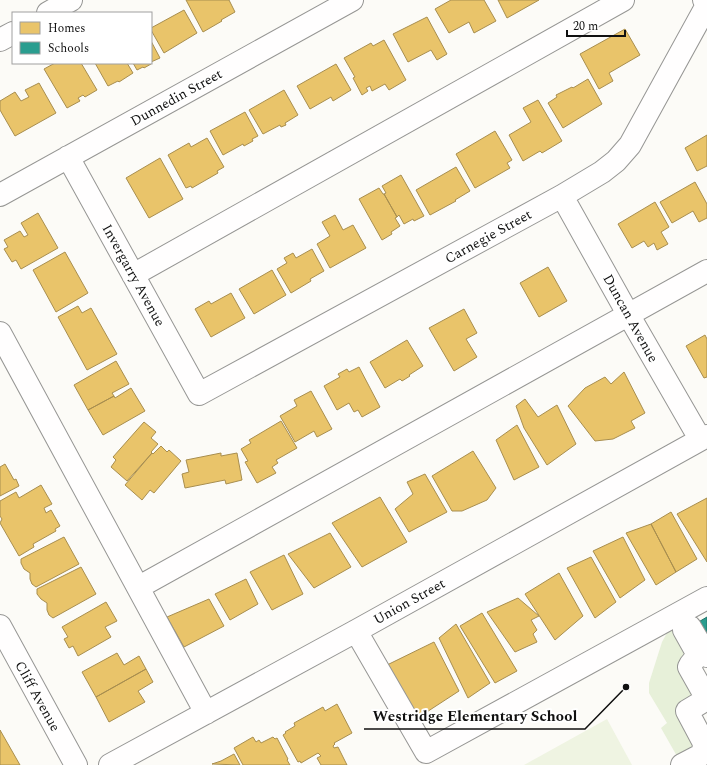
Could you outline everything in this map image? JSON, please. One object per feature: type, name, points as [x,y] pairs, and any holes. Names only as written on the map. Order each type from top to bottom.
[{"type":"street","points":[[50,12],[71,0]]},
{"type":"street","name":"Dunnedin Street","points":[[0,195],[352,0]]},
{"type":"street","points":[[133,275],[623,0]]},
{"type":"street","points":[[704,0],[707,5]]},
{"type":"street","name":"Carnegie Street","points":[[199,394],[562,196],[602,172],[616,161],[630,145],[707,5]]},
{"type":"street","points":[[0,40],[12,34]]},
{"type":"street","name":"Invergarry Avenue","points":[[68,157],[199,394]]},
{"type":"street","name":"Duncan Avenue","points":[[562,196],[628,314],[704,438]]},
{"type":"street","points":[[139,587],[707,271]]},
{"type":"street","points":[[0,333],[206,713]]},
{"type":"street","name":"Union Street","points":[[110,765],[356,631],[704,438]]},
{"type":"street","points":[[356,631],[426,752],[707,598]]},
{"type":"street","name":"Cliff Avenue","points":[[0,626],[76,765]]},
{"type":"street","points":[[682,765],[703,754],[704,743],[687,711],[707,699],[688,667],[698,655],[684,630],[690,627],[707,656]]},
{"type":"green space","points":[[679,622],[707,699],[687,711],[704,743],[682,765],[661,728],[667,723],[649,693],[649,683],[662,642],[668,631]]},
{"type":"green space","points":[[607,719],[632,765],[524,765]]},
{"type":"building: Homes","points":[[186,0],[229,0],[235,12],[203,32]]},
{"type":"building: Homes","points":[[451,0],[484,0],[496,21],[474,33],[469,22],[449,33],[435,9]]},
{"type":"building: Homes","points":[[498,0],[539,0],[507,18]]},
{"type":"building: Homes","points":[[184,10],[197,33],[164,53],[152,32],[152,27]]},
{"type":"building: Homes","points":[[427,17],[447,54],[437,60],[431,50],[408,62],[393,34]]},
{"type":"building: Homes","points":[[625,29],[640,55],[609,73],[613,81],[599,89],[580,54]]},
{"type":"building: Homes","points":[[384,40],[406,80],[389,90],[385,84],[372,91],[370,86],[366,88],[368,91],[362,95],[353,78],[355,77],[344,58],[371,43],[373,46]]},
{"type":"building: Homes","points":[[152,43],[160,58],[152,62]]},
{"type":"building: Homes","points":[[53,64],[82,64],[97,90],[85,97],[83,95],[78,98],[80,101],[67,108],[44,69]]},
{"type":"building: Homes","points":[[96,64],[128,64],[133,73],[119,82],[118,81],[108,86]]},
{"type":"building: Homes","points":[[134,64],[151,64],[144,68],[143,67],[137,70]]},
{"type":"building: Homes","points":[[336,64],[351,90],[333,101],[331,97],[310,109],[297,86]]},
{"type":"building: Homes","points":[[588,79],[602,104],[563,128],[548,103],[557,97],[556,95],[572,87],[573,88]]},
{"type":"building: Homes","points":[[39,83],[56,113],[15,136],[0,110],[0,101],[15,92],[21,101],[29,97],[25,90]]},
{"type":"building: Homes","points":[[284,90],[298,115],[285,123],[286,125],[281,127],[280,125],[263,134],[249,110]]},
{"type":"building: Homes","points":[[538,100],[562,141],[542,153],[540,151],[523,161],[509,135],[531,122],[523,108]]},
{"type":"building: Homes","points":[[245,112],[258,136],[244,146],[243,144],[223,155],[210,131]]},
{"type":"building: Homes","points":[[495,131],[512,160],[507,163],[510,168],[475,188],[456,154]]},
{"type":"building: Homes","points":[[707,135],[707,166],[697,171],[685,148]]},
{"type":"building: Homes","points":[[207,138],[224,167],[217,171],[218,173],[192,188],[191,186],[186,188],[168,155],[189,143],[191,147]]},
{"type":"building: Homes","points":[[160,158],[183,199],[149,218],[126,178]]},
{"type":"building: Homes","points":[[456,167],[470,191],[455,200],[456,201],[430,215],[416,190]]},
{"type":"building: Homes","points":[[401,175],[424,216],[414,221],[413,219],[404,224],[399,215],[397,217],[384,194],[386,193],[382,186]]},
{"type":"building: Homes","points":[[695,182],[707,204],[707,218],[699,222],[693,211],[672,223],[660,202]]},
{"type":"building: Homes","points":[[379,188],[397,217],[395,218],[400,226],[391,232],[392,234],[382,240],[359,199]]},
{"type":"building: Homes","points":[[655,202],[669,227],[661,232],[668,244],[657,250],[654,243],[648,247],[644,241],[632,248],[618,224]]},
{"type":"building: Homes","points":[[38,213],[58,248],[21,269],[16,260],[12,262],[4,249],[8,247],[4,240],[20,231],[24,237],[28,235],[21,223]]},
{"type":"building: Homes","points":[[335,215],[343,230],[353,225],[366,248],[330,268],[317,244],[330,236],[322,222]]},
{"type":"building: Homes","points":[[312,249],[324,271],[291,293],[277,269],[287,263],[284,258],[293,253],[296,258]]},
{"type":"building: Homes","points":[[65,252],[88,293],[56,312],[33,270]]},
{"type":"building: Homes","points":[[548,267],[567,301],[539,317],[520,283]]},
{"type":"building: Homes","points":[[272,270],[286,295],[254,314],[239,289]]},
{"type":"building: Homes","points":[[231,293],[245,318],[211,337],[195,309],[209,301],[211,304]]},
{"type":"building: Homes","points":[[78,306],[82,313],[91,308],[117,354],[87,370],[58,317]]},
{"type":"building: Homes","points":[[464,309],[477,333],[466,339],[477,357],[454,371],[429,328]]},
{"type":"building: Homes","points":[[705,335],[707,339],[707,377],[704,378],[686,346]]},
{"type":"building: Homes","points":[[407,340],[423,366],[402,381],[400,379],[385,388],[370,362]]},
{"type":"building: Homes","points":[[116,361],[129,384],[112,393],[114,396],[88,410],[74,385]]},
{"type":"building: Homes","points":[[359,367],[380,407],[362,417],[358,410],[354,412],[349,403],[337,410],[324,386],[340,377],[338,374],[347,369],[349,372]]},
{"type":"building: Homes","points":[[624,372],[645,413],[631,421],[635,428],[613,439],[595,441],[568,406],[585,388],[605,377],[611,384]]},
{"type":"building: Homes","points":[[131,388],[145,411],[103,435],[88,410],[114,396],[115,398]]},
{"type":"building: Homes","points":[[311,391],[332,429],[317,437],[314,431],[295,442],[280,416],[297,406],[294,400]]},
{"type":"building: Homes","points":[[525,399],[538,417],[557,405],[576,444],[547,465],[524,428],[516,406]]},
{"type":"building: Homes","points":[[281,421],[297,448],[276,460],[278,463],[272,467],[276,473],[257,483],[245,462],[248,461],[241,449],[251,443],[249,440]]},
{"type":"building: Homes","points":[[144,422],[156,432],[151,438],[158,444],[127,481],[111,467],[116,460],[113,457]]},
{"type":"building: Homes","points":[[517,425],[539,467],[514,480],[496,440]]},
{"type":"building: Homes","points":[[161,446],[167,452],[169,450],[181,461],[154,493],[150,490],[142,500],[125,485],[152,453],[153,454]]},
{"type":"building: Homes","points":[[473,451],[496,488],[487,500],[462,511],[452,511],[432,476]]},
{"type":"building: Homes","points":[[221,453],[221,456],[237,453],[242,480],[226,484],[225,480],[185,488],[182,474],[189,472],[186,460]]},
{"type":"building: Homes","points":[[5,464],[14,480],[16,479],[19,486],[0,496],[0,467]]},
{"type":"building: Homes","points":[[425,474],[447,512],[409,532],[395,509],[413,494],[407,482]]},
{"type":"building: Homes","points":[[41,485],[52,504],[44,508],[46,513],[51,510],[60,526],[55,529],[56,531],[33,544],[34,547],[19,556],[0,523],[2,519],[0,516],[0,501],[16,492],[19,498]]},
{"type":"building: Homes","points":[[380,497],[407,542],[362,567],[332,523]]},
{"type":"building: Homes","points":[[707,498],[707,562],[677,514]]},
{"type":"building: Homes","points":[[671,512],[697,559],[676,572],[651,524]]},
{"type":"building: Homes","points":[[651,524],[676,572],[656,585],[626,533]]},
{"type":"building: Homes","points":[[330,533],[351,567],[314,588],[288,554]]},
{"type":"building: Homes","points":[[64,537],[79,564],[36,587],[32,584],[30,573],[24,569],[21,559]]},
{"type":"building: Homes","points":[[623,537],[645,580],[620,598],[593,551]]},
{"type":"building: Homes","points":[[284,555],[303,594],[272,610],[250,572]]},
{"type":"building: Homes","points":[[591,557],[616,602],[595,618],[567,568]]},
{"type":"building: Homes","points":[[81,567],[96,594],[53,618],[49,615],[47,610],[47,603],[37,594],[37,589]]},
{"type":"building: Homes","points":[[559,573],[583,616],[555,640],[525,594]]},
{"type":"building: Homes","points":[[246,579],[258,604],[230,620],[215,594]]},
{"type":"building: Homes","points":[[518,598],[539,616],[531,620],[537,630],[533,634],[537,642],[515,652],[487,612]]},
{"type":"building: Homes","points":[[209,599],[224,626],[184,647],[167,617]]},
{"type":"building: Homes","points":[[106,602],[117,621],[105,627],[111,637],[78,656],[73,646],[69,648],[64,639],[68,637],[62,627]]},
{"type":"building: Homes","points":[[482,613],[517,671],[495,683],[460,626]]},
{"type":"building: Homes","points":[[456,624],[490,683],[468,698],[439,638]]},
{"type":"building: Homes","points":[[434,642],[459,691],[416,719],[385,666]]},
{"type":"building: Homes","points":[[117,653],[124,665],[139,656],[146,669],[96,697],[82,672]]},
{"type":"building: Homes","points":[[146,669],[153,682],[138,691],[145,702],[109,722],[96,697]]},
{"type":"building: Homes","points":[[337,704],[352,733],[334,743],[335,744],[333,746],[334,748],[338,747],[347,765],[321,765],[317,758],[321,756],[318,753],[301,763],[300,761],[298,762],[283,735],[286,733],[285,732],[295,726],[294,723],[323,707],[325,711]]},
{"type":"building: Homes","points":[[0,730],[20,765],[0,765]]},
{"type":"building: Homes","points":[[253,737],[256,742],[259,740],[261,743],[273,737],[275,739],[277,738],[290,765],[243,765],[234,748]]},
{"type":"building: Homes","points":[[234,754],[240,765],[212,764],[221,761]]},
{"type":"building: Schools","points":[[707,617],[707,656],[690,627]]},
{"type":"place","name":"Westridge Elementary School","points":[[626,687]]}]
